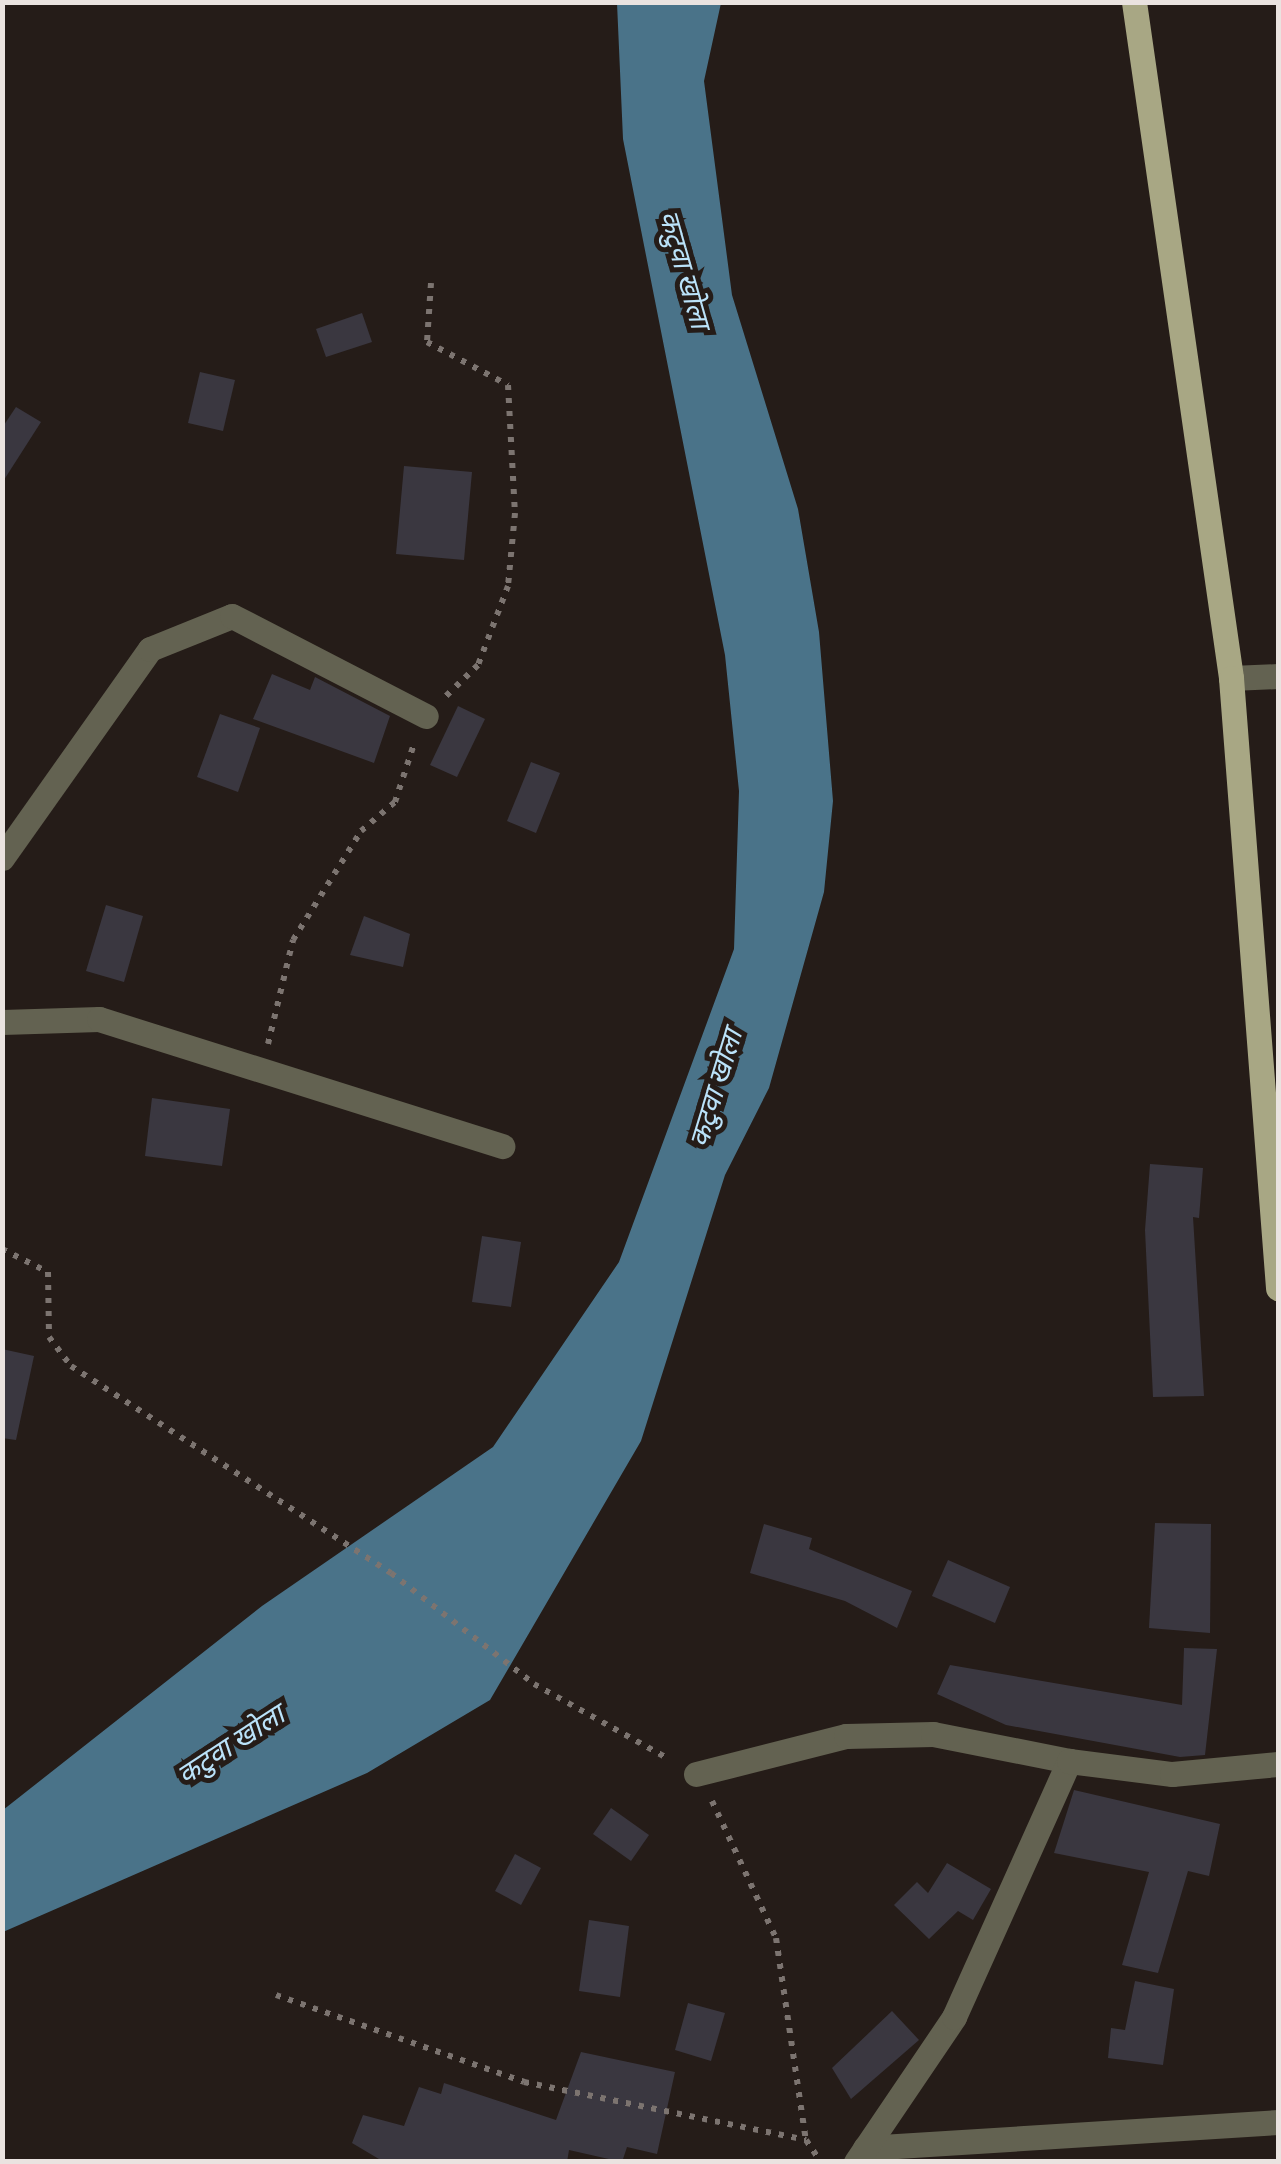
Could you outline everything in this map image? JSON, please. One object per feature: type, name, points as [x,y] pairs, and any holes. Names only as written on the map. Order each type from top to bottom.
[{"type":"main road","points":[[1134,2],[1231,678],[1278,1288]]},
{"type":"street","points":[[2,858],[150,649],[232,616],[426,716]]},
{"type":"street","points":[[1231,678],[1278,676]]},
{"type":"street","points":[[2,1022],[99,1019],[502,1146]]},
{"type":"street","points":[[696,1774],[846,1736],[933,1734],[1068,1762],[1172,1774],[1278,1764]]},
{"type":"street","points":[[860,2155],[954,2017],[1068,1762]]},
{"type":"street","points":[[860,2155],[1278,2122]]},
{"type":"path","points":[[263,1072],[293,940],[361,831],[395,802],[426,716],[478,665],[508,586],[515,513],[508,384],[427,342],[431,282]]},
{"type":"path","points":[[2,1249],[48,1272],[49,1336],[71,1366],[391,1573],[534,1684],[696,1774],[740,1849],[776,1938],[806,2140],[821,2162]]},
{"type":"path","points":[[276,1995],[524,2082],[806,2140]]},
{"type":"water","name":"कटुवा खोला","points":[[617,3],[721,3],[704,81],[732,295],[798,509],[819,632],[833,801],[824,892],[769,1088],[725,1175],[641,1441],[490,1700],[367,1773],[3,1932],[3,1810],[262,1606],[493,1447],[619,1262],[734,949],[739,791],[725,655],[623,139]]},
{"type":"building","points":[[362,313],[372,342],[326,357],[316,329]]},
{"type":"building","points":[[200,372],[235,380],[223,431],[188,423]]},
{"type":"building","points":[[16,407],[41,422],[2,483],[2,428]]},
{"type":"building","points":[[404,466],[472,472],[464,560],[396,554]]},
{"type":"building","points":[[272,674],[310,690],[315,677],[390,716],[374,763],[253,719]]},
{"type":"building","points":[[458,706],[485,719],[457,777],[430,765]]},
{"type":"building","points":[[220,714],[260,728],[238,792],[197,777]]},
{"type":"building","points":[[531,762],[560,773],[536,833],[507,821]]},
{"type":"building","points":[[106,905],[143,916],[124,982],[86,971]]},
{"type":"building","points":[[364,916],[410,934],[403,967],[350,955]]},
{"type":"building","points":[[152,1098],[230,1109],[222,1166],[145,1156]]},
{"type":"building","points":[[1150,1164],[1203,1168],[1199,1218],[1193,1217],[1204,1396],[1153,1397],[1145,1230]]},
{"type":"building","points":[[482,1236],[521,1242],[511,1307],[472,1302]]},
{"type":"building","points":[[2,1349],[34,1356],[16,1440],[2,1438]]},
{"type":"building","points":[[1155,1523],[1211,1524],[1210,1633],[1149,1628]]},
{"type":"building","points":[[764,1524],[812,1538],[809,1549],[912,1591],[897,1628],[845,1601],[750,1573]]},
{"type":"building","points":[[948,1560],[1010,1587],[995,1623],[932,1596]]},
{"type":"building","points":[[1184,1648],[1217,1649],[1205,1755],[1180,1757],[1006,1725],[937,1694],[950,1665],[1182,1705]]},
{"type":"building","points":[[1074,1790],[1220,1824],[1209,1876],[1188,1871],[1158,1973],[1122,1965],[1149,1872],[1054,1853]]},
{"type":"building","points":[[611,1808],[649,1835],[631,1861],[593,1834]]},
{"type":"building","points":[[515,1854],[541,1868],[521,1905],[495,1891]]},
{"type":"building","points":[[947,1863],[991,1889],[973,1920],[958,1911],[929,1939],[894,1905],[917,1882],[928,1893]]},
{"type":"building","points":[[589,1920],[629,1926],[620,1997],[579,1991]]},
{"type":"building","points":[[1135,1981],[1174,1989],[1163,2065],[1108,2058],[1111,2028],[1125,2030]]},
{"type":"building","points":[[688,2003],[725,2013],[711,2061],[675,2050]]},
{"type":"building","points":[[892,2011],[919,2040],[851,2099],[832,2068]]},
{"type":"building","points":[[581,2052],[675,2072],[657,2154],[627,2147],[622,2162],[569,2150],[567,2162],[384,2162],[352,2143],[363,2115],[404,2126],[419,2087],[441,2094],[444,2083],[556,2120]]}]
